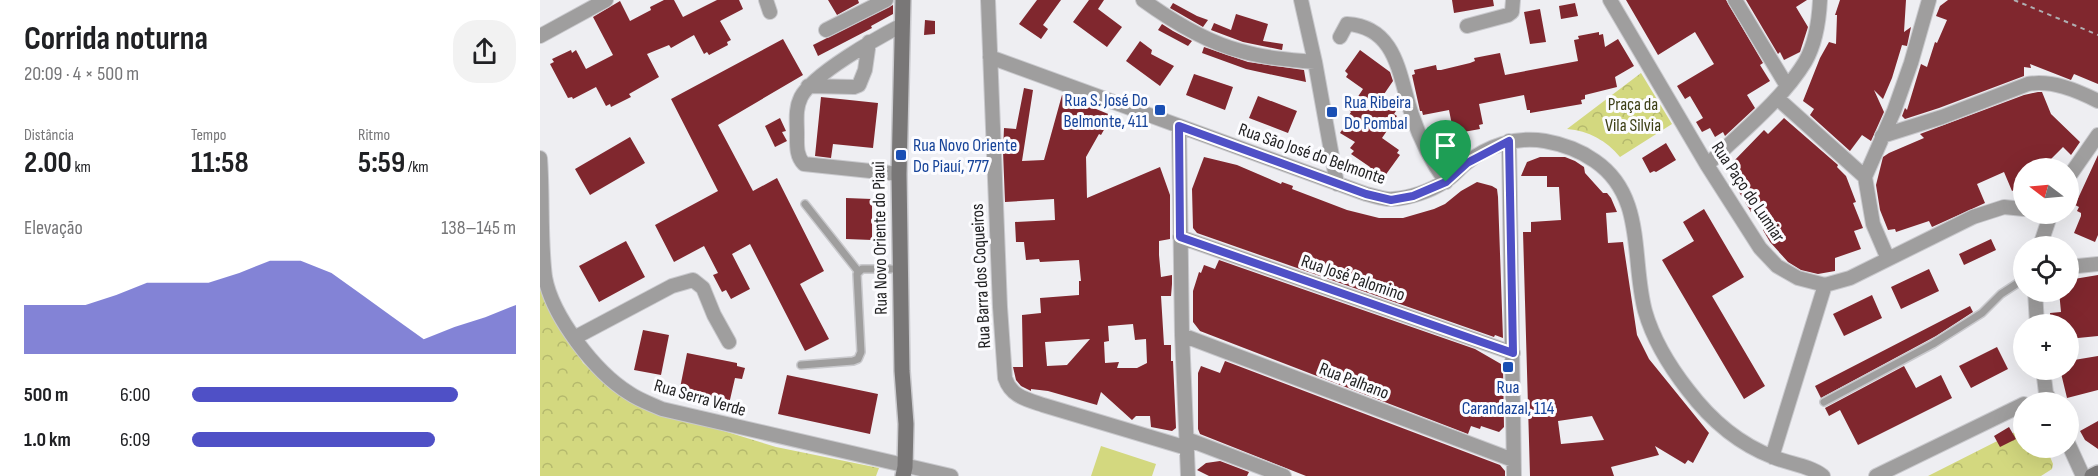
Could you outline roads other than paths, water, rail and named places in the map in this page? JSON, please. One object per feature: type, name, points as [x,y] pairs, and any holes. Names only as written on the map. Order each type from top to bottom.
[{"type":"street","points":[[540,36],[606,0]]},
{"type":"street","points":[[825,30],[886,0]]},
{"type":"street","name":"Rua Novo Oriente do Piaui","points":[[903,0],[899,269],[906,424],[904,471]]},
{"type":"street","name":"Rua Barra dos Coqueiros","points":[[988,0],[1000,307],[1005,378],[1008,388],[1022,398],[1187,443]]},
{"type":"street","points":[[1143,0],[1203,37],[1240,51],[1277,59],[1315,62]]},
{"type":"street","points":[[1301,0],[1315,62],[1337,184]]},
{"type":"street","points":[[1467,26],[1508,15],[1512,12],[1513,0]]},
{"type":"street","name":"Rua Paço do Lumiar","points":[[1610,0],[1707,165],[1760,248],[1777,266],[1798,278],[1825,285]]},
{"type":"street","points":[[1735,0],[1787,86]]},
{"type":"street","points":[[1707,165],[1777,98],[1805,62],[1815,38],[1820,0]]},
{"type":"street","points":[[1888,259],[1874,224],[1865,177],[1894,111],[1929,0]]},
{"type":"street","points":[[1340,37],[1347,24],[1357,25],[1371,31],[1390,48],[1400,68],[1410,112],[1420,137],[1434,166],[1446,182]]},
{"type":"street","points":[[899,174],[812,167],[804,164],[799,160],[797,148],[797,110],[800,99],[808,86],[869,42],[902,25]]},
{"type":"street","points":[[808,86],[854,87],[859,85],[865,70],[869,42]]},
{"type":"street","name":"Rua São José do Belmonte","points":[[990,57],[1337,184],[1391,200],[1413,196],[1446,182],[1467,163],[1509,141],[1544,140],[1587,156],[1605,168],[1620,186],[1629,206],[1635,232],[1645,311],[1670,365],[1689,392],[1727,431],[1772,457],[1823,476]]},
{"type":"street","points":[[1882,136],[2040,82],[2057,85],[2098,100]]},
{"type":"street","points":[[1777,98],[1865,177]]},
{"type":"street","points":[[1179,126],[1182,335],[1188,476]]},
{"type":"street","points":[[2079,162],[2098,135]]},
{"type":"street","points":[[1509,141],[1514,476]]},
{"type":"street","name":"Rua Serra Verde","points":[[540,158],[542,279],[556,309],[574,338],[600,369],[628,393],[662,409],[904,471],[951,476]]},
{"type":"street","points":[[1772,457],[1825,285],[1850,278],[1989,211],[2004,207],[2013,208]]},
{"type":"street","name":"Rua José Palomino","points":[[1180,237],[1513,353]]},
{"type":"street","points":[[2079,266],[2098,264]]},
{"type":"street","points":[[574,338],[672,286],[693,280],[703,288],[714,315],[729,342]]},
{"type":"street","name":"Rua Palhano","points":[[1182,335],[1513,460]]},
{"type":"street","points":[[1876,476],[1896,472],[2013,409]]},
{"type":"street","points":[[1187,443],[1284,476]]},
{"type":"street","points":[[2075,458],[2083,476]]},
{"type":"street","points":[[2092,476],[2098,473]]},
{"type":"lane","points":[[805,204],[858,271]]},
{"type":"lane","points":[[858,271],[899,269]]},
{"type":"lane","points":[[801,365],[858,359],[861,352],[855,279],[858,271]]},
{"type":"lane","points":[[1824,402],[1933,344],[1982,313],[2001,294],[2013,286]]},
{"type":"place","name":"Rua S. José Do Belmonte, 411","points":[[1160,110]]},
{"type":"place","name":"Rua Ribeira Do Pombal","points":[[1332,112]]},
{"type":"place","name":"Rua Novo Oriente Do Piauí, 777","points":[[901,155]]},
{"type":"place","name":"Rua Carandazal, 114","points":[[1508,367]]},
{"type":"park label","name":"Praça da Vila Silvia","points":[[1633,114]]}]
